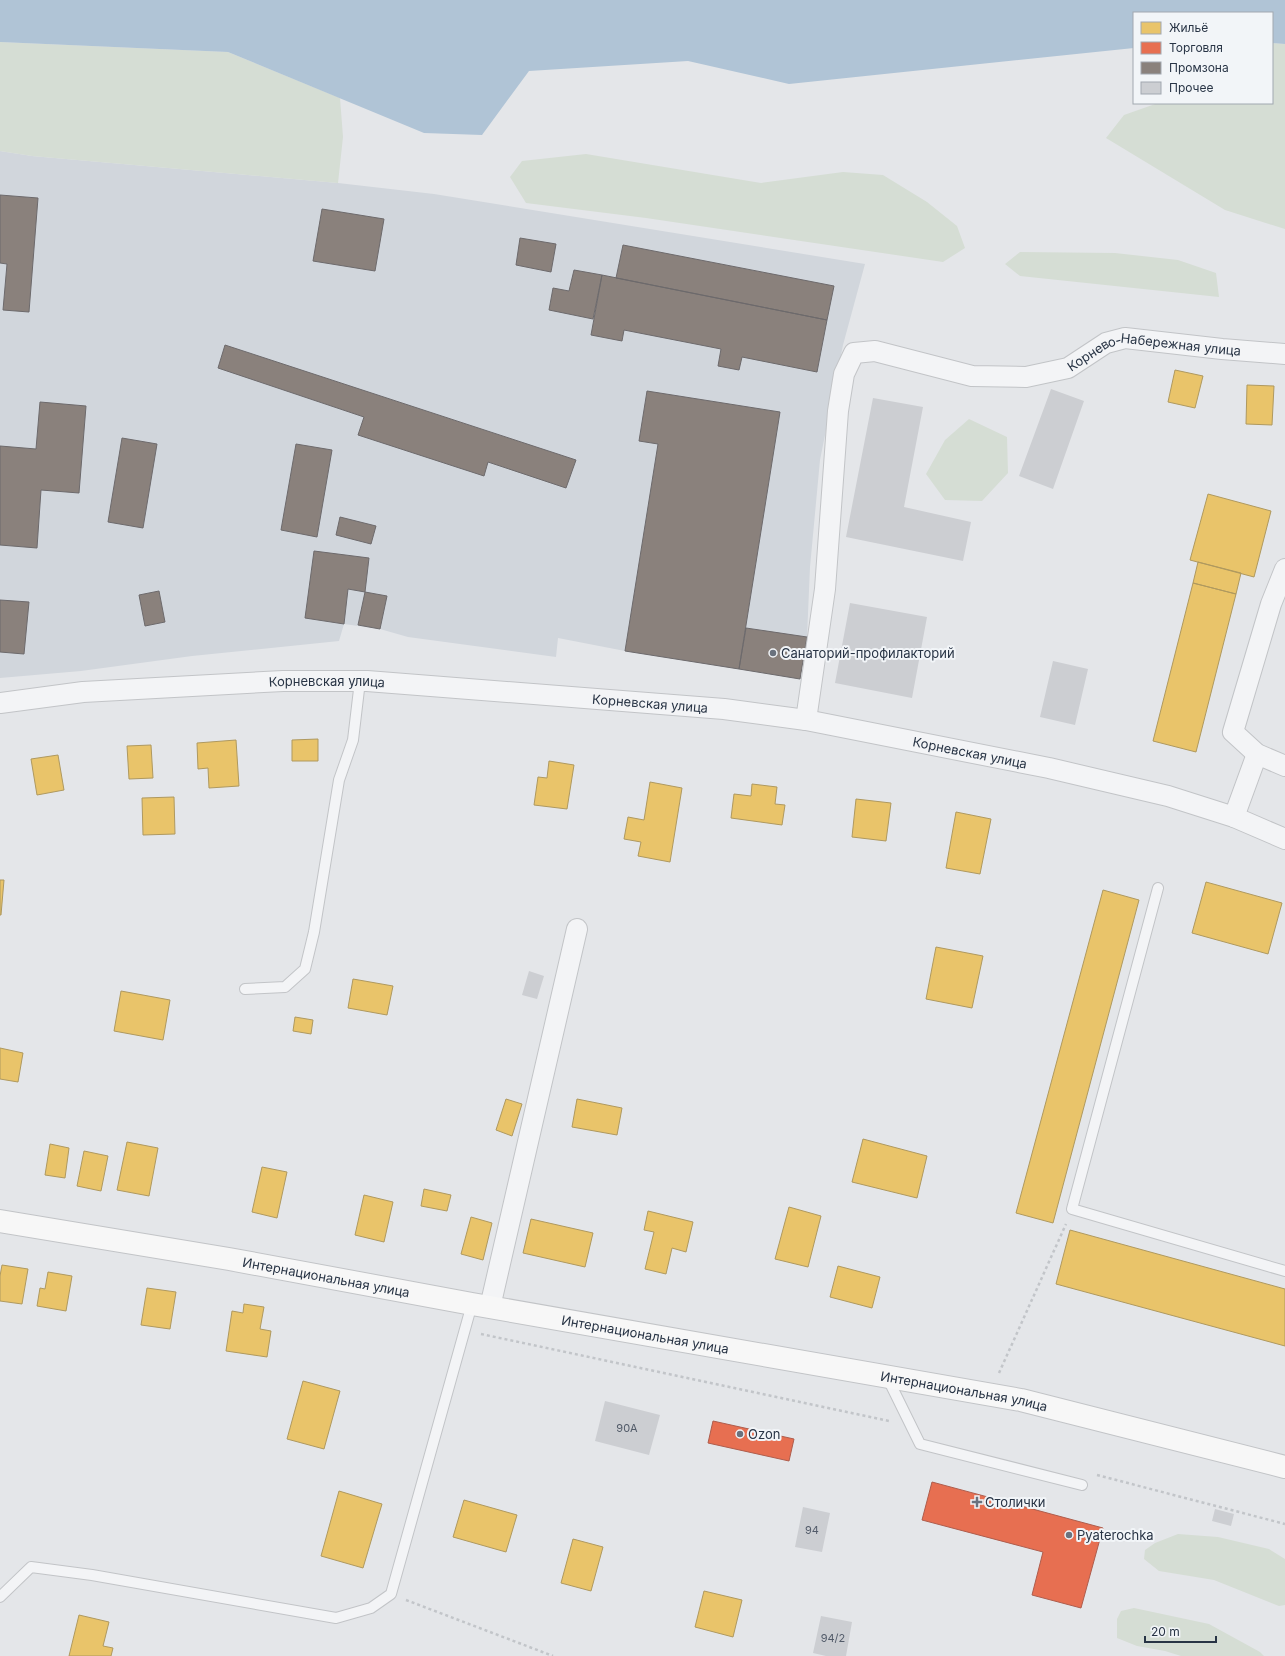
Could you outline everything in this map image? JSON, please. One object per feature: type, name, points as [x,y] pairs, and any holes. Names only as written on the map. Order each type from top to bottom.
[{"type":"street","name":"Корнево-Набережная улица","points":[[806,720],[825,589],[838,411],[844,374],[854,353],[875,351],[972,376],[1026,377],[1068,368],[1106,343],[1125,338],[1222,349],[1285,354]]},
{"type":"street","points":[[1285,568],[1271,604],[1233,732],[1257,754],[1285,766]]},
{"type":"street","name":"Корневская улица","points":[[0,703],[83,692],[283,681],[360,681],[724,709],[806,720],[1049,768],[1168,796],[1234,817],[1285,839]]},
{"type":"street","points":[[1234,817],[1257,754]]},
{"type":"street","points":[[481,1305],[577,929]]},
{"type":"street","name":"Интернациональная улица","points":[[0,1222],[229,1258],[481,1305],[1021,1400],[1285,1467]]},
{"type":"lane","points":[[245,989],[285,987],[305,969],[314,932],[339,780],[353,740],[360,681]]},
{"type":"lane","points":[[1158,888],[1072,1209],[1285,1271]]},
{"type":"lane","points":[[0,1597],[31,1567],[92,1575],[336,1618],[371,1608],[391,1594],[465,1331],[481,1305]]},
{"type":"lane","points":[[887,1376],[920,1444],[1082,1485]]},
{"type":"path","points":[[998,1374],[1072,1209]]},
{"type":"path","points":[[465,1331],[911,1426]]},
{"type":"path","points":[[1095,1474],[1285,1524]]},
{"type":"path","points":[[391,1594],[553,1656]]},
{"type":"shaded area","points":[[0,42],[228,52],[340,98],[343,137],[338,183],[32,156],[0,151]]},
{"type":"shaded area","points":[[1273,43],[1285,44],[1285,229],[1225,210],[1106,138],[1124,115],[1155,104],[1273,104]]},
{"type":"shaded area","points":[[0,151],[32,156],[338,183],[434,194],[865,264],[843,345],[820,460],[810,567],[807,637],[800,679],[625,651],[558,638],[556,657],[408,637],[380,629],[344,624],[339,641],[192,656],[81,671],[0,678]]},
{"type":"shaded area","points":[[586,154],[761,183],[843,172],[883,175],[927,202],[957,226],[965,248],[943,262],[646,218],[526,203],[510,177],[522,161]]},
{"type":"shaded area","points":[[1020,252],[1115,253],[1178,260],[1216,273],[1219,297],[1020,276],[1005,264]]},
{"type":"shaded area","points":[[969,419],[1007,437],[1008,473],[982,501],[945,500],[926,474],[945,440]]},
{"type":"shaded area","points":[[1178,1534],[1218,1537],[1269,1549],[1285,1559],[1285,1605],[1279,1606],[1214,1580],[1159,1571],[1144,1559],[1145,1550],[1155,1543]]},
{"type":"shaded area","points":[[1134,1608],[1209,1624],[1260,1652],[1264,1656],[1181,1656],[1165,1651],[1137,1646],[1117,1638],[1117,1619],[1121,1611]]},
{"type":"water","points":[[0,0],[1285,0],[1285,44],[1273,43],[1273,12],[1133,12],[1133,48],[789,84],[688,61],[529,71],[482,135],[424,133],[228,52],[0,42]]},
{"type":"building: Жильё","points":[[1175,370],[1203,376],[1195,408],[1168,402]]},
{"type":"building: Жильё","points":[[1247,385],[1274,386],[1272,425],[1246,424]]},
{"type":"building: Жильё","points":[[1208,494],[1271,511],[1254,577],[1190,560]]},
{"type":"building: Жильё","points":[[1198,562],[1241,573],[1236,594],[1193,583]]},
{"type":"building: Жильё","points":[[1193,583],[1236,594],[1196,752],[1153,741]]},
{"type":"building: Жильё","points":[[318,739],[318,761],[292,761],[292,740]]},
{"type":"building: Жильё","points":[[236,740],[239,786],[209,788],[208,768],[198,769],[197,743]]},
{"type":"building: Жильё","points":[[151,745],[153,778],[129,779],[127,746]]},
{"type":"building: Жильё","points":[[58,755],[64,790],[37,795],[31,759]]},
{"type":"building: Жильё","points":[[549,761],[574,765],[567,809],[534,805],[538,777],[547,778]]},
{"type":"building: Жильё","points":[[650,782],[682,788],[670,862],[638,856],[641,842],[624,839],[628,817],[644,820]]},
{"type":"building: Жильё","points":[[752,784],[777,787],[775,804],[785,805],[782,825],[731,818],[734,794],[751,796]]},
{"type":"building: Жильё","points":[[174,797],[175,834],[143,835],[142,798]]},
{"type":"building: Жильё","points":[[856,799],[891,803],[886,841],[852,837]]},
{"type":"building: Жильё","points":[[956,812],[991,819],[980,874],[946,868]]},
{"type":"building: Жильё","points":[[0,880],[4,880],[1,915],[0,915]]},
{"type":"building: Жильё","points":[[1206,882],[1282,903],[1268,954],[1192,933]]},
{"type":"building: Жильё","points":[[1103,890],[1139,900],[1053,1223],[1016,1213]]},
{"type":"building: Жильё","points":[[936,947],[983,956],[972,1008],[926,999]]},
{"type":"building: Жильё","points":[[353,979],[393,986],[387,1015],[348,1008]]},
{"type":"building: Жильё","points":[[121,991],[170,1000],[163,1040],[114,1031]]},
{"type":"building: Жильё","points":[[295,1017],[313,1020],[311,1034],[293,1031]]},
{"type":"building: Жильё","points":[[0,1048],[23,1053],[18,1082],[0,1079]]},
{"type":"building: Жильё","points":[[506,1099],[522,1104],[512,1136],[496,1130]]},
{"type":"building: Жильё","points":[[577,1099],[622,1108],[617,1135],[572,1127]]},
{"type":"building: Жильё","points":[[863,1139],[927,1156],[917,1198],[852,1182]]},
{"type":"building: Жильё","points":[[127,1142],[158,1148],[149,1196],[117,1190]]},
{"type":"building: Жильё","points":[[50,1144],[69,1148],[65,1178],[45,1175]]},
{"type":"building: Жильё","points":[[84,1151],[108,1156],[101,1191],[77,1186]]},
{"type":"building: Жильё","points":[[262,1167],[287,1172],[277,1218],[252,1212]]},
{"type":"building: Жильё","points":[[424,1189],[451,1195],[447,1211],[421,1206]]},
{"type":"building: Жильё","points":[[364,1195],[393,1202],[384,1242],[355,1235]]},
{"type":"building: Жильё","points":[[789,1207],[821,1216],[808,1267],[775,1259]]},
{"type":"building: Жильё","points":[[648,1211],[693,1222],[686,1252],[672,1248],[666,1274],[645,1269],[654,1232],[644,1230]]},
{"type":"building: Жильё","points":[[471,1217],[492,1223],[483,1260],[461,1254]]},
{"type":"building: Жильё","points":[[531,1219],[593,1233],[585,1267],[523,1253]]},
{"type":"building: Жильё","points":[[1070,1230],[1285,1289],[1285,1346],[1056,1284]]},
{"type":"building: Жильё","points":[[2,1265],[28,1269],[22,1304],[0,1301],[0,1276]]},
{"type":"building: Жильё","points":[[838,1266],[880,1277],[872,1308],[830,1297]]},
{"type":"building: Жильё","points":[[48,1272],[72,1276],[66,1311],[37,1306],[40,1288],[45,1289]]},
{"type":"building: Жильё","points":[[147,1288],[176,1292],[170,1329],[141,1325]]},
{"type":"building: Жильё","points":[[244,1304],[264,1307],[260,1329],[271,1331],[267,1357],[226,1351],[232,1311],[243,1313]]},
{"type":"building: Жильё","points":[[303,1381],[340,1391],[324,1449],[287,1439]]},
{"type":"building: Жильё","points":[[339,1491],[382,1504],[363,1568],[321,1556]]},
{"type":"building: Жильё","points":[[464,1500],[517,1515],[506,1552],[453,1537]]},
{"type":"building: Жильё","points":[[573,1539],[603,1547],[591,1591],[561,1583]]},
{"type":"building: Жильё","points":[[704,1591],[742,1600],[733,1637],[695,1627]]},
{"type":"building: Жильё","points":[[79,1615],[109,1622],[103,1646],[113,1648],[111,1656],[69,1656]]},
{"type":"building: Торговля","points":[[713,1421],[794,1439],[789,1461],[708,1443]]},
{"type":"building: Торговля","points":[[932,1482],[1103,1528],[1081,1608],[1032,1595],[1043,1552],[922,1520]]},
{"type":"building: Промзона","points":[[0,195],[38,198],[29,312],[3,310],[7,264],[0,263]]},
{"type":"building: Промзона","points":[[322,209],[384,219],[375,271],[313,261]]},
{"type":"building: Промзона","points":[[520,238],[556,244],[551,272],[516,265]]},
{"type":"building: Промзона","points":[[623,245],[834,286],[827,320],[616,278]]},
{"type":"building: Промзона","points":[[574,270],[602,275],[593,319],[549,310],[553,288],[569,291]]},
{"type":"building: Промзона","points":[[602,275],[827,320],[817,372],[742,357],[739,370],[718,366],[721,349],[624,330],[622,341],[591,335]]},
{"type":"building: Промзона","points":[[225,345],[576,460],[566,488],[488,462],[484,476],[358,435],[364,417],[218,368]]},
{"type":"building: Промзона","points":[[647,391],[780,412],[739,669],[625,651],[658,444],[639,441]]},
{"type":"building: Промзона","points":[[40,402],[86,406],[79,493],[41,490],[37,548],[0,545],[0,446],[36,449]]},
{"type":"building: Промзона","points":[[122,438],[157,444],[143,528],[108,522]]},
{"type":"building: Промзона","points":[[296,444],[332,450],[317,537],[281,530]]},
{"type":"building: Промзона","points":[[340,517],[376,526],[371,544],[336,535]]},
{"type":"building: Промзона","points":[[314,551],[369,558],[365,592],[348,589],[344,624],[305,618]]},
{"type":"building: Промзона","points":[[159,591],[165,622],[145,626],[139,595]]},
{"type":"building: Промзона","points":[[365,592],[387,596],[380,629],[358,625]]},
{"type":"building: Промзона","points":[[0,600],[29,602],[24,654],[0,652]]},
{"type":"building: Промзона","name":"Санаторий-профилакторий","points":[[746,628],[807,637],[800,679],[739,669]]},
{"type":"building: Прочее","points":[[1051,389],[1084,401],[1053,489],[1019,476]]},
{"type":"building: Прочее","points":[[873,398],[923,407],[904,507],[971,522],[963,561],[846,537]]},
{"type":"building: Прочее","points":[[850,603],[927,617],[912,698],[835,683]]},
{"type":"building: Прочее","points":[[1053,661],[1088,669],[1075,725],[1040,717]]},
{"type":"building: Прочее","points":[[529,971],[544,976],[537,999],[522,995]]},
{"type":"building: Прочее","points":[[605,1401],[660,1415],[649,1455],[595,1441]]},
{"type":"building: Прочее","points":[[803,1507],[830,1513],[822,1552],[795,1547]]},
{"type":"building: Прочее","points":[[1215,1509],[1234,1514],[1231,1526],[1212,1521]]},
{"type":"building: Прочее","points":[[821,1616],[852,1622],[846,1656],[826,1656],[813,1653]]},
{"type":"place","name":"Санаторий-профилакторий","points":[[773,653]]},
{"type":"place","name":"Ozon","points":[[740,1434]]},
{"type":"place","name":"Столички","points":[[977,1502]]},
{"type":"place","name":"Pyaterochka","points":[[1069,1535]]}]
